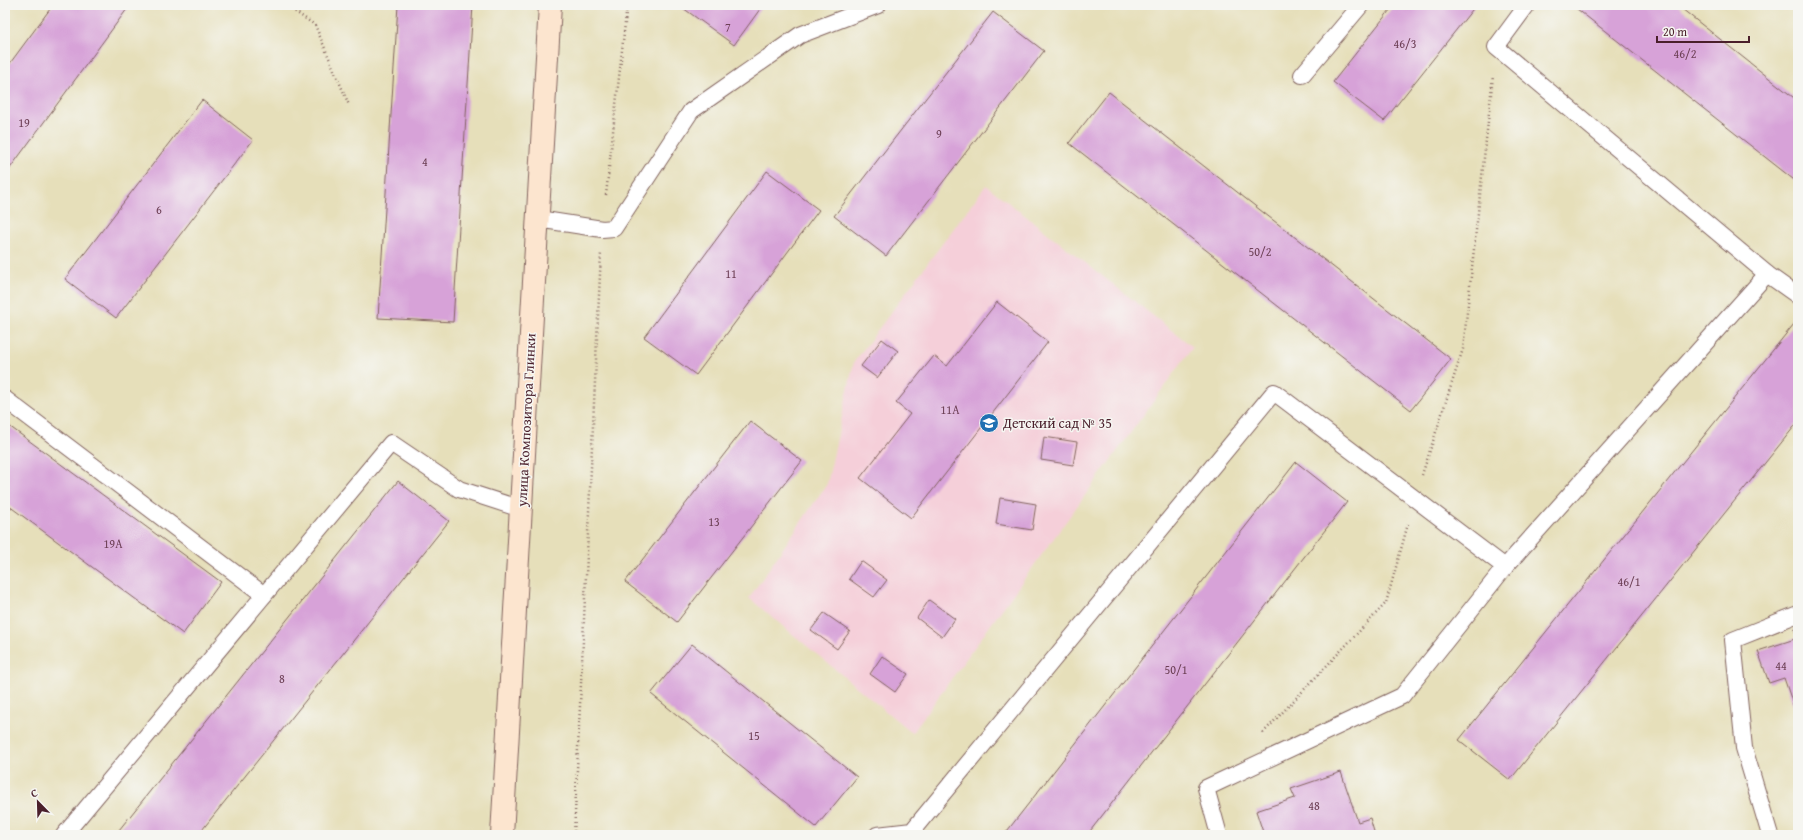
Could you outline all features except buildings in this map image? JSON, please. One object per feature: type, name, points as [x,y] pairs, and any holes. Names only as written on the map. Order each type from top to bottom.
[{"type":"street","name":"улица Композитора Глинки","points":[[502,835],[550,5]]},
{"type":"lane","points":[[538,219],[602,229],[614,228],[691,111],[800,35],[878,5]]},
{"type":"lane","points":[[1302,75],[1361,5]]},
{"type":"lane","points":[[1527,5],[1496,47],[1767,274],[1798,296]]},
{"type":"lane","points":[[1219,835],[1206,788],[1402,696],[1505,567],[1767,274]]},
{"type":"lane","points":[[877,835],[912,833],[1274,392],[1505,567]]},
{"type":"lane","points":[[5,399],[264,595]]},
{"type":"lane","points":[[64,835],[391,443],[459,489],[521,509]]},
{"type":"lane","points":[[1770,835],[1744,748],[1733,640],[1798,614]]},
{"type":"path","points":[[285,5],[315,25],[350,105]]},
{"type":"path","points":[[574,835],[602,229],[627,5]]},
{"type":"path","points":[[1260,736],[1386,603],[1415,498],[1463,349],[1496,47]]},
{"type":"shaded area","name":"Детский сад № 35","points":[[986,185],[1193,347],[912,733],[749,598],[827,484],[854,362]]},
{"type":"place","name":"Детский сад № 35","points":[[989,423]]}]
